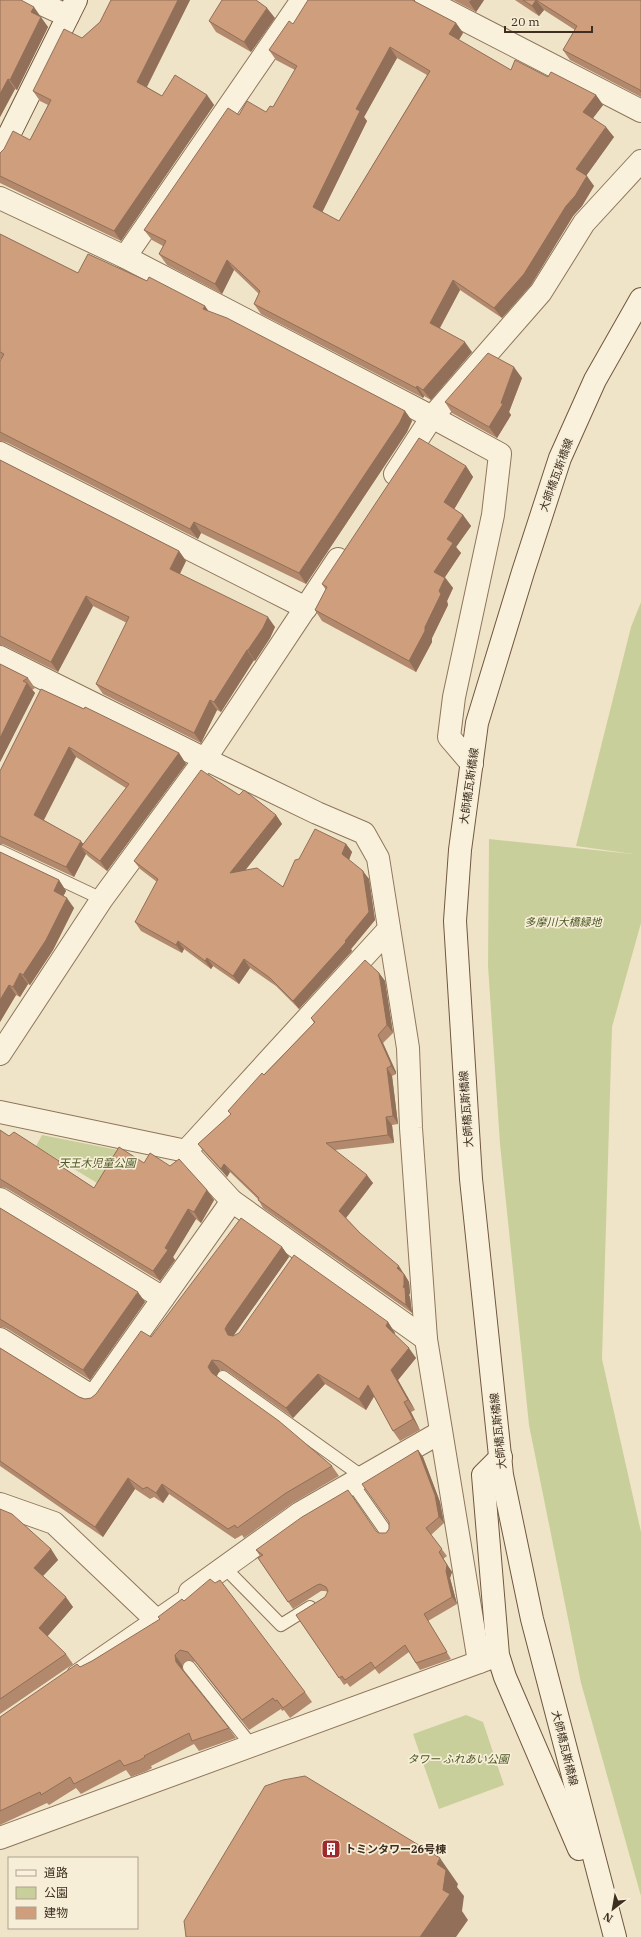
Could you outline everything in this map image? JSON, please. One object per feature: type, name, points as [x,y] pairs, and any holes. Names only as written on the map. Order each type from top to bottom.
[{"type":"street","points":[[0,153],[72,8],[33,0]]},
{"type":"street","points":[[125,257],[302,0]]},
{"type":"street","points":[[426,0],[641,111]]},
{"type":"street","points":[[382,493],[432,417],[541,292],[584,222],[641,161]]},
{"type":"street","points":[[0,198],[125,257],[500,454],[493,515],[454,697],[449,737],[472,764]]},
{"type":"street","name":"大師橋瓦斯橋線","points":[[614,1935],[532,1619],[502,1475],[471,1179],[455,921],[460,850],[477,723],[523,572],[560,458],[595,380],[641,299]]},
{"type":"street","points":[[0,454],[306,608]]},
{"type":"street","points":[[0,1054],[102,899],[205,759],[348,544]]},
{"type":"street","points":[[0,657],[46,688],[205,759],[317,813],[368,828],[378,858],[408,1048],[411,1128],[426,1338],[441,1432],[489,1659],[505,1677],[555,1789],[614,1935]]},
{"type":"street","points":[[186,1150],[389,928]]},
{"type":"street","points":[[0,1112],[186,1150],[232,1201],[298,1257],[426,1338]]},
{"type":"street","points":[[0,1199],[163,1298]]},
{"type":"street","points":[[0,1339],[94,1397],[232,1201]]},
{"type":"street","points":[[190,1592],[300,1513],[441,1432]]},
{"type":"street","points":[[489,1659],[483,1475],[501,1457]]},
{"type":"street","points":[[0,1504],[54,1523],[154,1618]]},
{"type":"street","points":[[0,1838],[489,1659]]},
{"type":"lane","points":[[0,851],[102,899]]},
{"type":"lane","points":[[224,1377],[357,1480],[387,1533]]},
{"type":"lane","points":[[224,1567],[281,1625],[319,1601]]},
{"type":"lane","points":[[64,1679],[190,1592]]},
{"type":"lane","points":[[189,1667],[252,1746]]},
{"type":"green space","name":"多摩川大橋緑地","points":[[641,602],[641,923],[612,1027],[602,1359],[641,1532],[641,1896],[581,1683],[529,1425],[500,1144],[488,966],[489,839],[633,854],[576,846],[631,627]]},
{"type":"green space","name":"天王木児童公園","points":[[42,1135],[123,1151],[102,1186],[36,1146]]},
{"type":"green space","name":"タワー ふれあい公園","points":[[466,1715],[483,1722],[504,1785],[439,1809],[413,1734]]},
{"type":"building","points":[[0,0],[21,0],[34,7],[31,12],[41,17],[10,80],[8,79],[0,94]]},
{"type":"building","points":[[111,0],[178,0],[137,82],[162,96],[175,75],[207,95],[114,231],[0,176],[0,153],[4,149],[13,131],[30,140],[51,100],[33,91],[64,29],[82,38],[100,22]]},
{"type":"building","points":[[222,0],[256,0],[267,8],[244,42],[209,21]]},
{"type":"building","points":[[308,0],[412,0],[456,23],[449,34],[511,70],[515,60],[548,77],[551,72],[596,95],[583,112],[606,127],[576,169],[587,176],[575,196],[566,206],[524,274],[494,308],[453,280],[430,323],[465,342],[423,390],[417,386],[416,388],[254,304],[260,291],[227,260],[215,284],[159,254],[166,241],[144,230],[228,108],[239,115],[247,101],[266,112],[270,106],[273,107],[297,66],[269,50],[289,21],[293,24]],"holes":[[[390,47],[430,71],[339,221],[313,207],[360,111],[356,109]]]},
{"type":"building","points":[[523,0],[536,0],[532,6]]},
{"type":"building","points":[[536,0],[641,0],[641,92],[640,90],[563,50],[577,26]]},
{"type":"building","points":[[0,234],[78,273],[88,254],[147,281],[149,277],[205,306],[203,309],[227,318],[405,411],[400,422],[299,573],[194,522],[190,529],[0,432],[0,361],[4,354],[0,352]]},
{"type":"building","points":[[488,353],[514,367],[501,403],[503,404],[489,427],[445,402]]},
{"type":"building","points":[[419,438],[466,466],[444,502],[463,515],[447,539],[453,543],[434,572],[445,578],[439,591],[441,594],[425,627],[425,631],[409,661],[315,610],[327,587],[322,584]]},
{"type":"building","points":[[0,460],[179,551],[170,569],[268,617],[263,628],[214,702],[210,700],[194,733],[96,684],[129,617],[86,596],[51,662],[0,636]]},
{"type":"building","points":[[0,664],[28,678],[23,681],[27,683],[0,738]]},
{"type":"building","points":[[41,689],[84,709],[85,707],[179,753],[100,861],[81,847],[129,784],[69,747],[34,815],[81,841],[66,867],[0,836],[0,771]]},
{"type":"building","points":[[201,770],[239,795],[244,790],[276,815],[230,873],[257,868],[283,887],[295,860],[299,859],[315,829],[346,844],[342,854],[363,871],[369,912],[345,941],[346,942],[293,1001],[270,978],[244,959],[233,976],[207,958],[205,961],[178,941],[176,945],[135,922],[158,879],[134,861]]},
{"type":"building","points":[[0,852],[59,880],[54,891],[67,898],[46,940],[23,975],[20,973],[13,987],[9,985],[0,1000]]},
{"type":"building","points":[[365,960],[379,973],[387,1025],[378,1035],[391,1064],[391,1066],[387,1068],[393,1116],[386,1117],[388,1135],[326,1143],[367,1175],[339,1211],[360,1233],[399,1266],[397,1268],[404,1274],[403,1287],[405,1288],[406,1305],[258,1200],[259,1198],[224,1164],[221,1169],[198,1144],[231,1114],[228,1111],[262,1073],[264,1075],[315,1022],[311,1018]]},
{"type":"building","points":[[0,1130],[9,1136],[14,1132],[59,1161],[59,1165],[94,1188],[119,1147],[144,1163],[150,1153],[170,1166],[179,1159],[207,1190],[194,1212],[188,1209],[165,1248],[168,1250],[153,1271],[0,1179]]},
{"type":"building","points":[[0,1208],[138,1292],[83,1370],[0,1319]]},
{"type":"building","points":[[241,1218],[282,1247],[227,1325],[225,1329],[228,1335],[233,1336],[239,1333],[294,1255],[388,1322],[386,1326],[409,1348],[391,1370],[408,1400],[404,1402],[413,1419],[393,1431],[368,1385],[359,1399],[318,1374],[286,1408],[220,1361],[212,1360],[208,1367],[212,1373],[279,1421],[332,1466],[286,1493],[237,1528],[235,1525],[228,1529],[162,1484],[156,1493],[147,1487],[143,1489],[128,1478],[95,1527],[0,1461],[0,1348],[79,1397],[85,1399],[91,1398],[96,1394],[141,1331],[151,1337]]},
{"type":"building","points":[[418,1450],[435,1495],[439,1517],[426,1528],[442,1549],[439,1552],[447,1565],[446,1571],[452,1597],[424,1614],[447,1652],[416,1663],[405,1645],[375,1668],[371,1662],[345,1680],[342,1676],[339,1678],[296,1615],[325,1597],[328,1591],[326,1587],[320,1584],[317,1585],[288,1602],[258,1558],[263,1555],[256,1550],[302,1517],[348,1490],[376,1531],[379,1533],[386,1533],[389,1529],[389,1522],[362,1484]]},
{"type":"building","points":[[0,1509],[12,1514],[51,1549],[34,1568],[66,1597],[39,1628],[66,1654],[0,1699]]},
{"type":"building","points":[[210,1579],[215,1583],[220,1580],[305,1692],[283,1708],[277,1700],[275,1701],[273,1698],[242,1720],[188,1652],[180,1650],[175,1655],[176,1662],[229,1728],[192,1741],[189,1733],[144,1756],[145,1757],[140,1760],[124,1766],[120,1760],[74,1784],[70,1777],[41,1795],[40,1792],[0,1811],[0,1717],[77,1664],[80,1667],[92,1661],[160,1619],[158,1617],[182,1599],[184,1601]]},
{"type":"building","name":"トミンタワー26号棟","points":[[305,1776],[440,1858],[437,1864],[446,1870],[443,1890],[450,1894],[420,1937],[186,1937],[184,1921],[265,1786],[283,1780]]},
{"type":"place","name":"トミンタワー26号棟","points":[[331,1849]]}]
